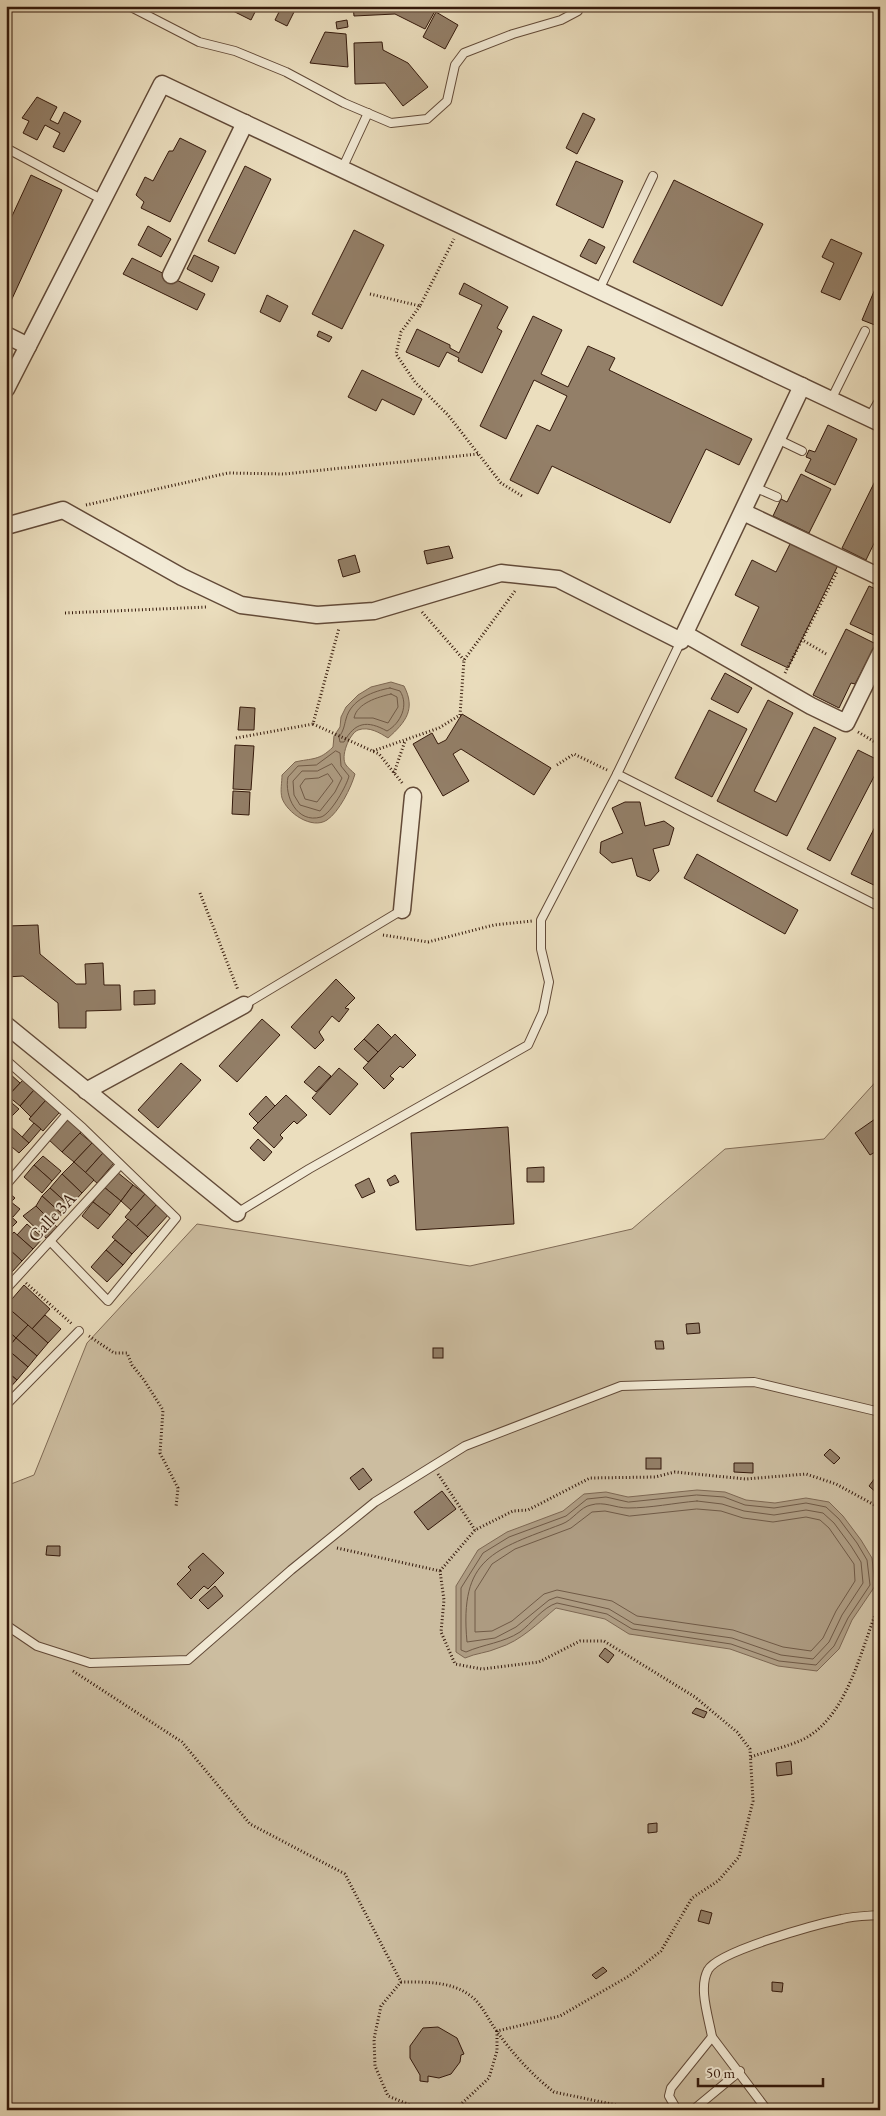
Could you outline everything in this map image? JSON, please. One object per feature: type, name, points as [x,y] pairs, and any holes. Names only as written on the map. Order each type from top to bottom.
[{"type":"street","points":[[6,389],[162,84],[874,421]]},
{"type":"street","points":[[172,275],[245,123]]},
{"type":"street","points":[[6,335],[28,346]]},
{"type":"street","points":[[683,638],[802,386]]},
{"type":"street","points":[[6,526],[63,510],[182,577],[241,605],[317,615],[374,611],[501,574],[558,579],[683,638],[846,723],[880,654]]},
{"type":"street","points":[[742,512],[880,577]]},
{"type":"street","points":[[402,910],[413,796]]},
{"type":"street","points":[[86,1090],[244,1005]]},
{"type":"street","points":[[6,1025],[237,1213]]},
{"type":"lane","points":[[129,6],[199,42],[235,52],[286,72],[344,103],[391,123],[427,119],[447,101],[454,65],[464,53],[513,34],[561,20],[578,11],[579,6]]},
{"type":"lane","points":[[342,169],[368,113]]},
{"type":"lane","points":[[6,148],[103,200]]},
{"type":"lane","points":[[598,290],[653,176]]},
{"type":"lane","points":[[830,400],[865,332]]},
{"type":"lane","points":[[874,421],[880,399]]},
{"type":"lane","points":[[777,439],[802,451]]},
{"type":"lane","points":[[754,487],[777,497]]},
{"type":"lane","points":[[237,1213],[308,1169],[528,1045],[543,1012],[549,982],[541,949],[541,920],[617,774],[683,638]]},
{"type":"lane","points":[[617,774],[880,907]]},
{"type":"lane","points":[[244,1005],[402,910]]},
{"type":"lane","points":[[7,1063],[67,1114],[176,1218],[108,1301],[50,1241]]},
{"type":"lane","points":[[6,1185],[67,1114]]},
{"type":"lane","name":"Calle 3A","points":[[6,1289],[120,1165]]},
{"type":"lane","points":[[6,1405],[79,1331]]},
{"type":"lane","points":[[6,1625],[37,1646],[90,1663],[188,1660],[375,1502],[465,1446],[621,1386],[754,1382],[880,1412]]},
{"type":"lane","points":[[766,2109],[740,2071],[712,2037],[704,1986],[708,1969],[722,1958],[764,1942],[844,1918],[880,1915]]},
{"type":"lane","points":[[676,2110],[669,2096],[671,2088],[712,2037]]},
{"type":"lane","points":[[693,2110],[740,2071]]},
{"type":"path","points":[[461,225],[420,306],[401,332],[396,354],[415,382],[448,415],[501,483],[522,496]]},
{"type":"path","points":[[370,294],[420,306]]},
{"type":"path","points":[[63,510],[228,473],[284,474],[478,454]]},
{"type":"path","points":[[777,687],[804,641],[843,559]]},
{"type":"path","points":[[373,751],[439,728],[460,715],[464,660],[526,576]]},
{"type":"path","points":[[410,600],[434,624],[464,660]]},
{"type":"path","points":[[65,613],[212,606]]},
{"type":"path","points":[[313,724],[343,613]]},
{"type":"path","points":[[804,641],[828,654]]},
{"type":"path","points":[[846,723],[864,737],[880,745]]},
{"type":"path","points":[[236,738],[313,724],[379,754],[413,796]]},
{"type":"path","points":[[394,773],[405,741]]},
{"type":"path","points":[[558,766],[574,754],[617,774]]},
{"type":"path","points":[[200,893],[244,1005]]},
{"type":"path","points":[[365,932],[428,942],[494,925],[541,920]]},
{"type":"path","points":[[18,1276],[79,1331],[114,1353],[127,1353],[132,1365],[163,1410],[160,1453],[178,1488],[176,1507]]},
{"type":"path","points":[[433,1466],[475,1530]]},
{"type":"path","points":[[497,2031],[560,2016],[629,1976],[661,1950],[692,1898],[718,1881],[739,1857],[753,1801],[751,1757],[750,1749],[737,1732],[694,1697],[604,1641],[580,1641],[539,1662],[482,1669],[455,1664],[441,1632],[444,1600],[440,1571],[475,1530],[513,1511],[528,1510],[590,1478],[655,1477],[675,1472],[746,1479],[806,1474],[836,1484],[880,1508]]},
{"type":"path","points":[[322,1545],[440,1571]]},
{"type":"path","points":[[751,1757],[803,1740],[825,1722],[848,1689],[880,1603]]},
{"type":"path","points":[[69,1656],[73,1671],[182,1742],[250,1824],[345,1874],[401,1982]]},
{"type":"path","points":[[401,1982],[381,2006],[374,2039],[375,2066],[388,2096],[420,2109],[459,2106],[489,2078],[497,2051],[497,2031]]},
{"type":"path","points":[[401,1982],[436,1982],[468,1993],[481,2005],[497,2031],[542,2083],[554,2092],[640,2110]]},
{"type":"shaded area","points":[[880,1077],[880,2110],[6,2110],[6,1486],[34,1475],[87,1343],[197,1224],[470,1266],[632,1229],[725,1149],[824,1139]]},
{"type":"water","points":[[391,682],[404,686],[407,694],[409,708],[404,721],[388,738],[366,729],[358,730],[351,736],[346,746],[344,761],[355,774],[344,799],[327,820],[321,823],[314,823],[294,814],[282,798],[282,775],[295,762],[315,758],[328,752],[333,747],[334,736],[340,727],[341,717],[346,707],[358,695],[371,687]]},
{"type":"water","points":[[697,1490],[725,1492],[746,1500],[775,1503],[806,1498],[829,1502],[843,1516],[861,1540],[872,1558],[875,1586],[852,1620],[839,1649],[817,1671],[778,1666],[730,1649],[629,1634],[605,1619],[556,1608],[529,1631],[506,1645],[465,1658],[456,1652],[456,1586],[478,1550],[507,1532],[563,1511],[584,1494],[606,1492],[628,1497]]},
{"type":"building","points":[[223,6],[258,6],[251,20]]},
{"type":"building","points":[[282,6],[297,6],[287,26],[275,20]]},
{"type":"building","points":[[353,6],[426,6],[435,11],[425,29],[395,14],[354,16]]},
{"type":"building","points":[[436,12],[458,25],[445,49],[423,37]]},
{"type":"building","points":[[347,20],[348,27],[337,29],[336,22]]},
{"type":"building","points":[[325,32],[346,34],[348,67],[310,63]]},
{"type":"building","points":[[382,42],[383,50],[408,63],[428,87],[403,106],[385,83],[355,84],[354,43]]},
{"type":"building","points":[[37,97],[57,107],[50,120],[58,124],[64,112],[81,121],[64,152],[53,147],[60,133],[45,125],[37,140],[23,133],[29,121],[22,118]]},
{"type":"building","points":[[583,113],[595,119],[577,154],[566,148]]},
{"type":"building","points":[[180,138],[206,151],[170,222],[141,208],[144,202],[136,195],[145,177],[153,181],[169,151],[173,151]]},
{"type":"building","points":[[576,161],[623,181],[603,228],[556,205]]},
{"type":"building","points":[[245,166],[271,179],[235,254],[208,241]]},
{"type":"building","points":[[31,175],[62,190],[11,301],[6,299],[6,229]]},
{"type":"building","points":[[674,180],[763,224],[722,306],[633,262]]},
{"type":"building","points":[[148,226],[171,239],[161,257],[138,245]]},
{"type":"building","points":[[354,230],[384,245],[342,329],[312,314]]},
{"type":"building","points":[[589,239],[605,247],[596,264],[580,256]]},
{"type":"building","points":[[831,239],[862,253],[840,300],[821,292],[834,263],[822,257]]},
{"type":"building","points":[[194,255],[219,267],[212,282],[187,269]]},
{"type":"building","points":[[132,258],[205,294],[197,310],[123,274]]},
{"type":"building","points":[[464,283],[508,307],[497,328],[502,331],[482,373],[458,361],[459,358],[447,352],[439,367],[406,352],[417,329],[450,345],[450,348],[459,353],[482,305],[459,294]]},
{"type":"building","points":[[875,289],[880,291],[880,327],[862,320]]},
{"type":"building","points":[[267,295],[288,306],[280,322],[260,312]]},
{"type":"building","points":[[533,316],[562,330],[541,374],[568,387],[588,346],[615,358],[609,370],[752,439],[739,465],[706,449],[670,523],[552,466],[538,494],[510,480],[537,425],[550,431],[567,396],[534,380],[506,439],[480,426]]},
{"type":"building","points":[[319,331],[332,337],[329,342],[317,336]]},
{"type":"building","points":[[362,370],[422,399],[414,415],[382,399],[376,411],[348,397]]},
{"type":"building","points":[[828,425],[857,439],[835,485],[805,471],[811,459],[806,457],[809,450],[815,452]]},
{"type":"building","points":[[880,471],[880,531],[866,560],[842,548]]},
{"type":"building","points":[[801,474],[831,489],[809,533],[773,516],[781,499],[787,502]]},
{"type":"building","points":[[792,540],[839,563],[788,668],[741,645],[759,607],[735,595],[752,560],[776,572]]},
{"type":"building","points":[[449,546],[453,558],[427,564],[424,551]]},
{"type":"building","points":[[355,555],[360,572],[343,577],[338,560]]},
{"type":"building","points":[[869,586],[880,591],[878,637],[850,624]]},
{"type":"building","points":[[846,629],[876,644],[855,684],[851,683],[839,708],[813,695]]},
{"type":"building","points":[[725,673],[752,688],[738,713],[711,699]]},
{"type":"building","points":[[768,700],[793,713],[754,791],[776,802],[814,727],[836,738],[787,836],[717,801]]},
{"type":"building","points":[[240,707],[255,708],[254,730],[238,730]]},
{"type":"building","points":[[709,710],[747,729],[712,797],[675,778]]},
{"type":"building","points":[[462,714],[551,768],[534,795],[461,749],[453,754],[469,781],[443,796],[413,744],[432,733],[438,744],[446,740]]},
{"type":"building","points":[[235,745],[254,746],[251,790],[233,789]]},
{"type":"building","points":[[858,750],[880,761],[880,765],[830,861],[807,849]]},
{"type":"building","points":[[233,791],[250,792],[249,815],[232,814]]},
{"type":"building","points":[[625,802],[640,802],[645,826],[664,821],[674,828],[669,845],[653,849],[659,871],[650,881],[637,876],[632,858],[612,863],[600,853],[601,842],[623,833],[612,808]]},
{"type":"building","points":[[880,817],[880,888],[851,874]]},
{"type":"building","points":[[697,854],[798,910],[785,934],[684,878]]},
{"type":"building","points":[[38,925],[40,954],[76,984],[86,984],[85,964],[103,963],[104,985],[120,985],[121,1010],[86,1011],[86,1028],[59,1028],[58,1003],[23,976],[6,977],[6,953],[8,953],[7,926]]},
{"type":"building","points":[[336,979],[355,998],[345,1008],[349,1009],[339,1022],[332,1016],[319,1032],[324,1040],[315,1049],[291,1027]]},
{"type":"building","points":[[155,990],[155,1004],[134,1005],[134,991]]},
{"type":"building","points":[[262,1019],[280,1035],[237,1082],[219,1066]]},
{"type":"building","points":[[378,1024],[392,1038],[378,1052],[364,1039]]},
{"type":"building","points":[[395,1034],[416,1055],[403,1068],[400,1066],[390,1076],[394,1079],[384,1089],[363,1068]]},
{"type":"building","points":[[364,1039],[378,1052],[368,1062],[354,1049]]},
{"type":"building","points":[[181,1063],[201,1080],[158,1128],[138,1110]]},
{"type":"building","points":[[319,1066],[331,1076],[316,1092],[304,1082]]},
{"type":"building","points":[[339,1068],[358,1084],[330,1115],[312,1098]]},
{"type":"building","points":[[9,1073],[20,1083],[6,1098],[6,1076]]},
{"type":"building","points":[[23,1080],[34,1090],[20,1106],[8,1096]]},
{"type":"building","points":[[34,1090],[46,1100],[31,1117],[20,1106]]},
{"type":"building","points":[[286,1095],[307,1115],[297,1124],[294,1121],[280,1135],[283,1138],[274,1148],[253,1128]]},
{"type":"building","points":[[266,1096],[275,1106],[258,1123],[249,1114]]},
{"type":"building","points":[[6,1098],[19,1109],[9,1119],[6,1117]]},
{"type":"building","points":[[46,1100],[59,1113],[43,1131],[29,1119]]},
{"type":"building","points":[[69,1117],[83,1130],[62,1152],[48,1139]]},
{"type":"building","points":[[875,1119],[880,1126],[880,1149],[870,1155],[855,1133]]},
{"type":"building","points":[[34,1123],[41,1129],[29,1143],[22,1137]]},
{"type":"building","points":[[10,1126],[29,1143],[19,1153],[6,1142],[6,1130]]},
{"type":"building","points":[[508,1127],[514,1224],[416,1230],[411,1133]]},
{"type":"building","points":[[80,1133],[92,1143],[74,1162],[62,1152]]},
{"type":"building","points":[[258,1139],[272,1152],[264,1161],[250,1148]]},
{"type":"building","points":[[92,1143],[103,1153],[85,1173],[74,1162]]},
{"type":"building","points":[[103,1153],[114,1163],[97,1183],[85,1173]]},
{"type":"building","points":[[43,1156],[61,1171],[52,1181],[34,1165]]},
{"type":"building","points":[[74,1162],[94,1180],[82,1193],[62,1174]]},
{"type":"building","points":[[34,1165],[52,1181],[42,1193],[24,1177]]},
{"type":"building","points":[[544,1167],[544,1182],[527,1182],[527,1168]]},
{"type":"building","points":[[117,1172],[133,1185],[121,1201],[104,1187]]},
{"type":"building","points":[[62,1174],[82,1193],[70,1206],[50,1188]]},
{"type":"building","points":[[395,1175],[399,1182],[390,1186],[387,1180]]},
{"type":"building","points":[[369,1178],[375,1192],[362,1198],[355,1185]]},
{"type":"building","points":[[133,1185],[145,1194],[132,1211],[121,1201]]},
{"type":"building","points":[[104,1187],[121,1201],[110,1215],[93,1202]]},
{"type":"building","points":[[50,1188],[70,1206],[62,1214],[42,1196]]},
{"type":"building","points":[[9,1193],[15,1198],[11,1202],[20,1209],[13,1217],[6,1212],[6,1197]]},
{"type":"building","points":[[145,1194],[157,1204],[136,1227],[125,1217]]},
{"type":"building","points":[[42,1196],[62,1214],[54,1224],[36,1206]]},
{"type":"building","points":[[93,1202],[110,1215],[98,1229],[82,1216]]},
{"type":"building","points":[[157,1204],[169,1214],[148,1237],[136,1227]]},
{"type":"building","points":[[36,1206],[57,1227],[46,1238],[23,1216]]},
{"type":"building","points":[[6,1212],[17,1222],[6,1233]]},
{"type":"building","points":[[128,1219],[148,1237],[132,1254],[112,1237]]},
{"type":"building","points":[[27,1224],[43,1238],[33,1249],[17,1235]]},
{"type":"building","points":[[14,1232],[33,1249],[22,1261],[6,1247],[6,1241]]},
{"type":"building","points":[[115,1240],[132,1254],[123,1265],[106,1250]]},
{"type":"building","points":[[8,1248],[22,1261],[12,1272],[6,1267]]},
{"type":"building","points":[[106,1250],[123,1265],[107,1282],[91,1267]]},
{"type":"building","points":[[24,1285],[50,1309],[32,1329],[6,1306]]},
{"type":"building","points":[[6,1306],[28,1325],[16,1338],[6,1329]]},
{"type":"building","points":[[45,1315],[61,1329],[48,1343],[32,1329]]},
{"type":"building","points":[[699,1323],[700,1333],[687,1334],[686,1324]]},
{"type":"building","points":[[28,1325],[48,1343],[37,1356],[16,1338]]},
{"type":"building","points":[[6,1329],[16,1338],[9,1347],[6,1345]]},
{"type":"building","points":[[16,1338],[37,1356],[28,1367],[7,1349]]},
{"type":"building","points":[[655,1341],[663,1341],[664,1349],[656,1349]]},
{"type":"building","points":[[433,1348],[443,1348],[443,1358],[433,1358]]},
{"type":"building","points":[[7,1349],[28,1367],[17,1380],[6,1371]]},
{"type":"building","points":[[6,1371],[17,1380],[6,1392]]},
{"type":"building","points":[[830,1449],[840,1458],[834,1464],[824,1455]]},
{"type":"building","points":[[646,1458],[661,1458],[661,1469],[646,1469]]},
{"type":"building","points":[[734,1463],[753,1463],[753,1473],[734,1472]]},
{"type":"building","points":[[363,1468],[372,1480],[359,1490],[350,1478]]},
{"type":"building","points":[[875,1478],[880,1482],[879,1495],[869,1486]]},
{"type":"building","points":[[442,1491],[456,1509],[428,1530],[414,1512]]},
{"type":"building","points":[[47,1546],[60,1546],[60,1556],[46,1555]]},
{"type":"building","points":[[203,1553],[224,1573],[208,1589],[204,1586],[191,1599],[177,1584],[191,1570],[188,1567]]},
{"type":"building","points":[[215,1586],[223,1596],[208,1609],[199,1600]]},
{"type":"building","points":[[605,1648],[614,1655],[608,1663],[599,1656]]},
{"type":"building","points":[[696,1708],[707,1712],[704,1718],[692,1713]]},
{"type":"building","points":[[791,1761],[792,1774],[777,1776],[776,1763]]},
{"type":"building","points":[[657,1823],[657,1832],[648,1833],[648,1824]]},
{"type":"building","points":[[701,1910],[712,1913],[709,1924],[698,1921]]},
{"type":"building","points":[[603,1967],[607,1971],[596,1979],[592,1975]]},
{"type":"building","points":[[772,1982],[783,1983],[782,1992],[772,1991]]},
{"type":"building","points":[[438,2027],[457,2038],[464,2054],[461,2055],[460,2062],[451,2074],[439,2078],[428,2076],[428,2082],[420,2081],[420,2075],[410,2058],[410,2046],[423,2028]]}]
